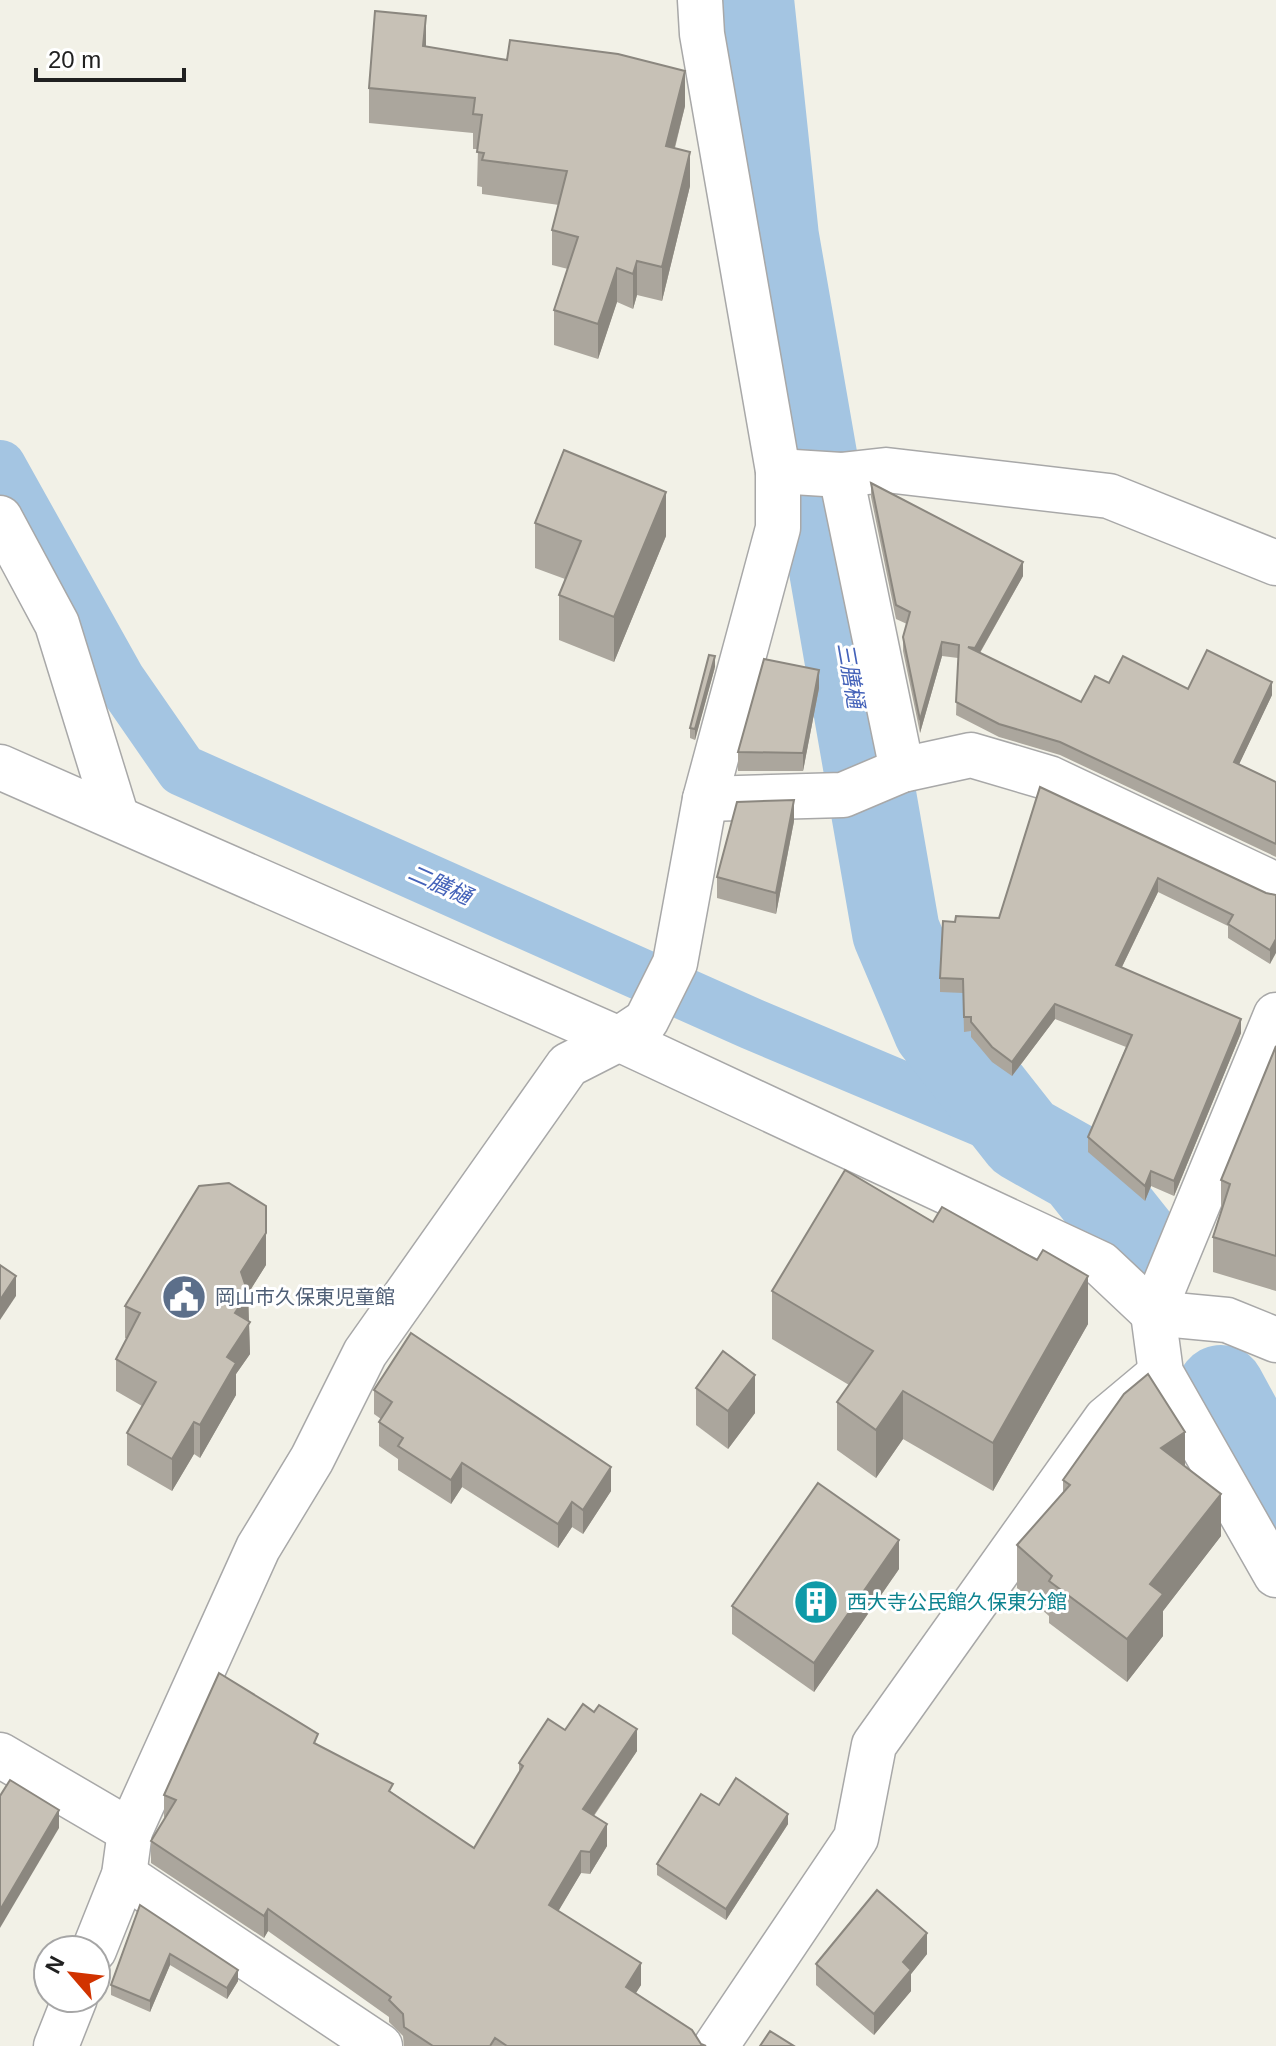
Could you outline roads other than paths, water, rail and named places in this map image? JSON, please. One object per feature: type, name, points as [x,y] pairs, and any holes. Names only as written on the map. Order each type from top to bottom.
[{"type":"street","points":[[100,1934],[124,1875],[130,1831],[258,1548],[312,1459],[365,1353],[568,1065],[633,1030],[675,963],[705,799],[778,528],[778,471],[751,332],[702,34],[700,0]]},
{"type":"street","points":[[778,471],[841,475],[886,470],[1109,496],[1276,563]]},
{"type":"street","points":[[841,475],[902,770]]},
{"type":"street","points":[[0,518],[57,624],[116,815]]},
{"type":"street","points":[[705,799],[843,795],[902,770],[971,755],[1049,778],[1276,885]]},
{"type":"street","points":[[0,767],[633,1030],[1101,1264],[1153,1313],[1227,1320],[1276,1340]]},
{"type":"street","points":[[1276,1015],[1153,1313],[1161,1373],[1276,1575]]},
{"type":"street","points":[[716,2046],[856,1838],[874,1745],[1106,1419],[1161,1373]]},
{"type":"street","points":[[0,1755],[130,1831]]},
{"type":"street","points":[[124,1875],[380,2046]]},
{"type":"street","points":[[56,2046],[69,2014]]},
{"type":"waterway","name":"三膳樋","points":[[750,0],[775,237],[896,932],[937,1029],[1023,1138],[1080,1170],[1150,1258]]},
{"type":"waterway","name":"二膳樋","points":[[0,466],[119,679],[182,770],[752,1024],[1023,1138]]},
{"type":"waterway","name":"三膳樋","points":[[1221,1389],[1276,1490]]},
{"type":"place","name":"岡山市久保東児童館","points":[[184,1297]]},
{"type":"place","name":"西大寺公民館久保東分館","points":[[816,1602]]}]
